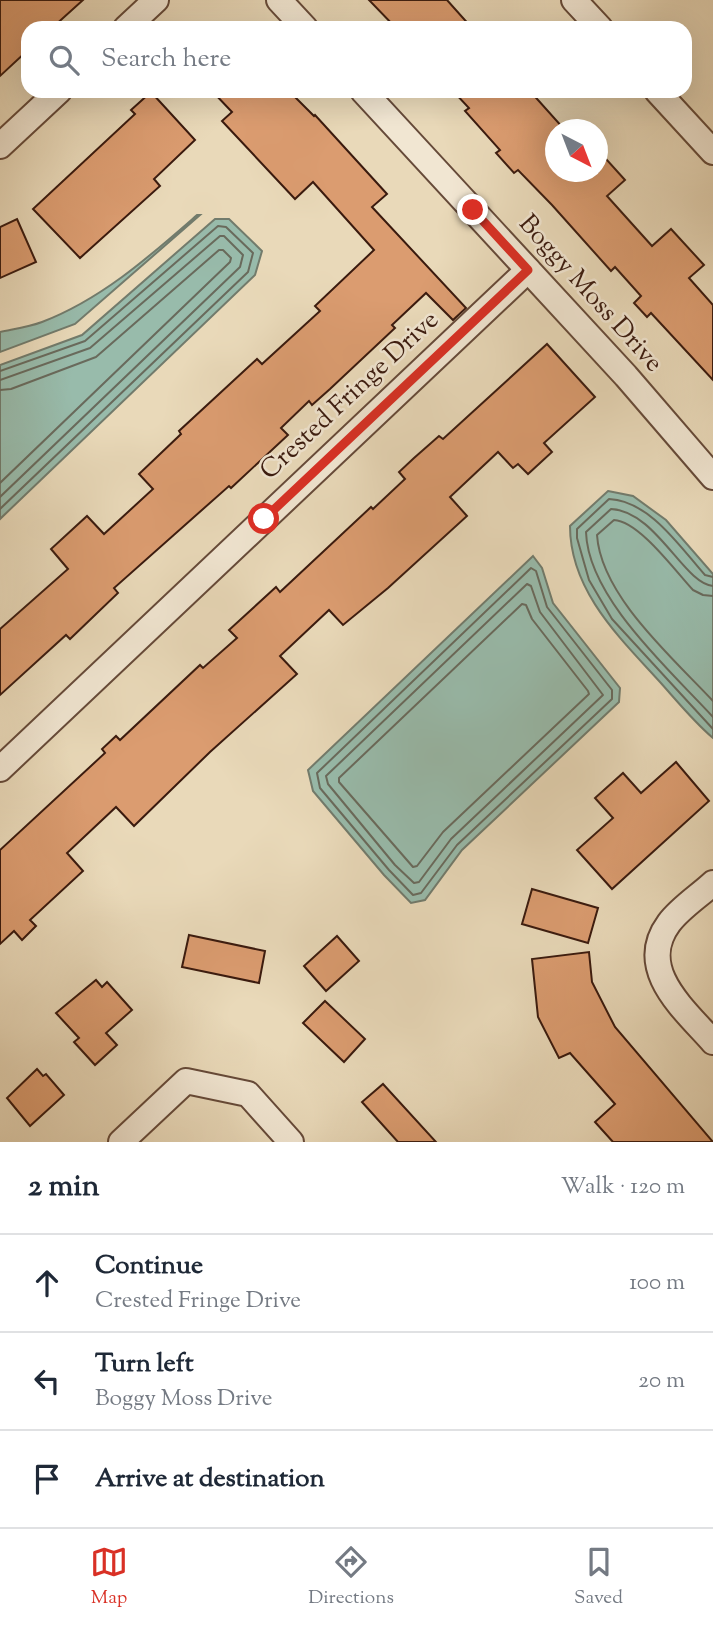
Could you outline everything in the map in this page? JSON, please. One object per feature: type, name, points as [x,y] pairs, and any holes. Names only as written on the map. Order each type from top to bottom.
[{"type":"street","points":[[134,21],[156,0]]},
{"type":"street","points":[[279,0],[298,21]]},
{"type":"street","points":[[574,0],[594,21]]},
{"type":"street","points":[[0,146],[51,98]]},
{"type":"street","name":"Boggy Moss Drive","points":[[369,98],[626,376],[713,477]]},
{"type":"street","points":[[663,98],[713,152]]},
{"type":"street","name":"Crested Fringe Drive","points":[[0,769],[528,270]]},
{"type":"street","points":[[713,883],[669,923],[656,948],[658,973],[674,998],[713,1042]]},
{"type":"street","points":[[121,1142],[186,1081],[248,1094],[291,1142]]},
{"type":"water","points":[[200,215],[75,324],[0,352],[0,332],[42,322],[85,301],[143,261]]},
{"type":"water","points":[[215,219],[229,219],[262,251],[255,275],[0,519],[0,365],[82,335]]},
{"type":"water","points":[[608,491],[633,496],[666,520],[713,574],[713,738],[614,630],[600,612],[578,572],[572,550],[570,526]]},
{"type":"water","points":[[533,556],[542,568],[553,603],[620,688],[619,702],[462,850],[425,900],[411,903],[313,791],[308,770]]},
{"type":"building","points":[[0,0],[83,0],[60,21],[21,21],[21,56],[0,76]]},
{"type":"building","points":[[369,0],[447,0],[466,21],[389,21]]},
{"type":"building","points":[[144,98],[156,98],[195,140],[154,179],[160,186],[80,258],[33,209],[135,114],[131,110]]},
{"type":"building","points":[[219,98],[296,98],[387,194],[372,207],[466,308],[453,320],[426,293],[392,325],[395,328],[330,389],[312,405],[309,401],[281,428],[288,435],[231,488],[229,486],[114,588],[118,593],[70,639],[66,635],[0,695],[0,629],[68,569],[51,549],[87,516],[104,534],[153,489],[139,474],[181,434],[179,431],[257,359],[262,364],[320,311],[315,306],[374,250],[313,182],[295,199],[222,121],[232,112]]},
{"type":"building","points":[[460,98],[536,98],[555,119],[545,119],[545,182],[608,182],[608,161],[625,180],[607,196],[652,246],[671,229],[704,265],[689,278],[713,305],[713,380],[651,313],[647,317],[634,303],[641,296],[615,267],[611,271],[518,170],[514,173],[496,153],[500,150],[465,111],[469,108]]},
{"type":"building","points":[[17,219],[36,262],[0,278],[0,227]]},
{"type":"building","points":[[547,344],[595,397],[544,443],[552,452],[528,474],[518,464],[513,468],[498,452],[450,497],[467,516],[343,625],[329,610],[280,656],[297,674],[210,752],[134,826],[116,807],[67,853],[83,871],[30,920],[36,926],[22,940],[14,931],[0,944],[0,850],[105,753],[102,749],[116,736],[120,740],[200,665],[203,668],[237,638],[229,630],[276,587],[280,592],[405,479],[399,472],[414,458],[439,436],[443,439]]},
{"type":"building","points":[[676,762],[709,801],[612,889],[577,850],[613,818],[595,798],[623,773],[641,793]]},
{"type":"building","points":[[532,889],[598,908],[588,943],[522,924]]},
{"type":"building","points":[[189,935],[265,951],[259,983],[182,967]]},
{"type":"building","points":[[337,936],[359,961],[326,991],[304,966]]},
{"type":"building","points":[[589,952],[592,982],[615,1027],[713,1142],[613,1142],[595,1122],[615,1104],[570,1053],[559,1058],[538,1017],[532,959]]},
{"type":"building","points":[[96,980],[102,987],[107,982],[132,1010],[106,1033],[117,1045],[95,1065],[74,1042],[79,1038],[56,1013]]},
{"type":"building","points":[[325,1001],[365,1039],[344,1062],[303,1023]]},
{"type":"building","points":[[37,1069],[43,1076],[46,1074],[64,1095],[30,1126],[7,1098]]},
{"type":"building","points":[[383,1084],[436,1142],[398,1142],[362,1102]]},
{"type":"route","points":[[264,519],[528,270],[473,210]]}]
